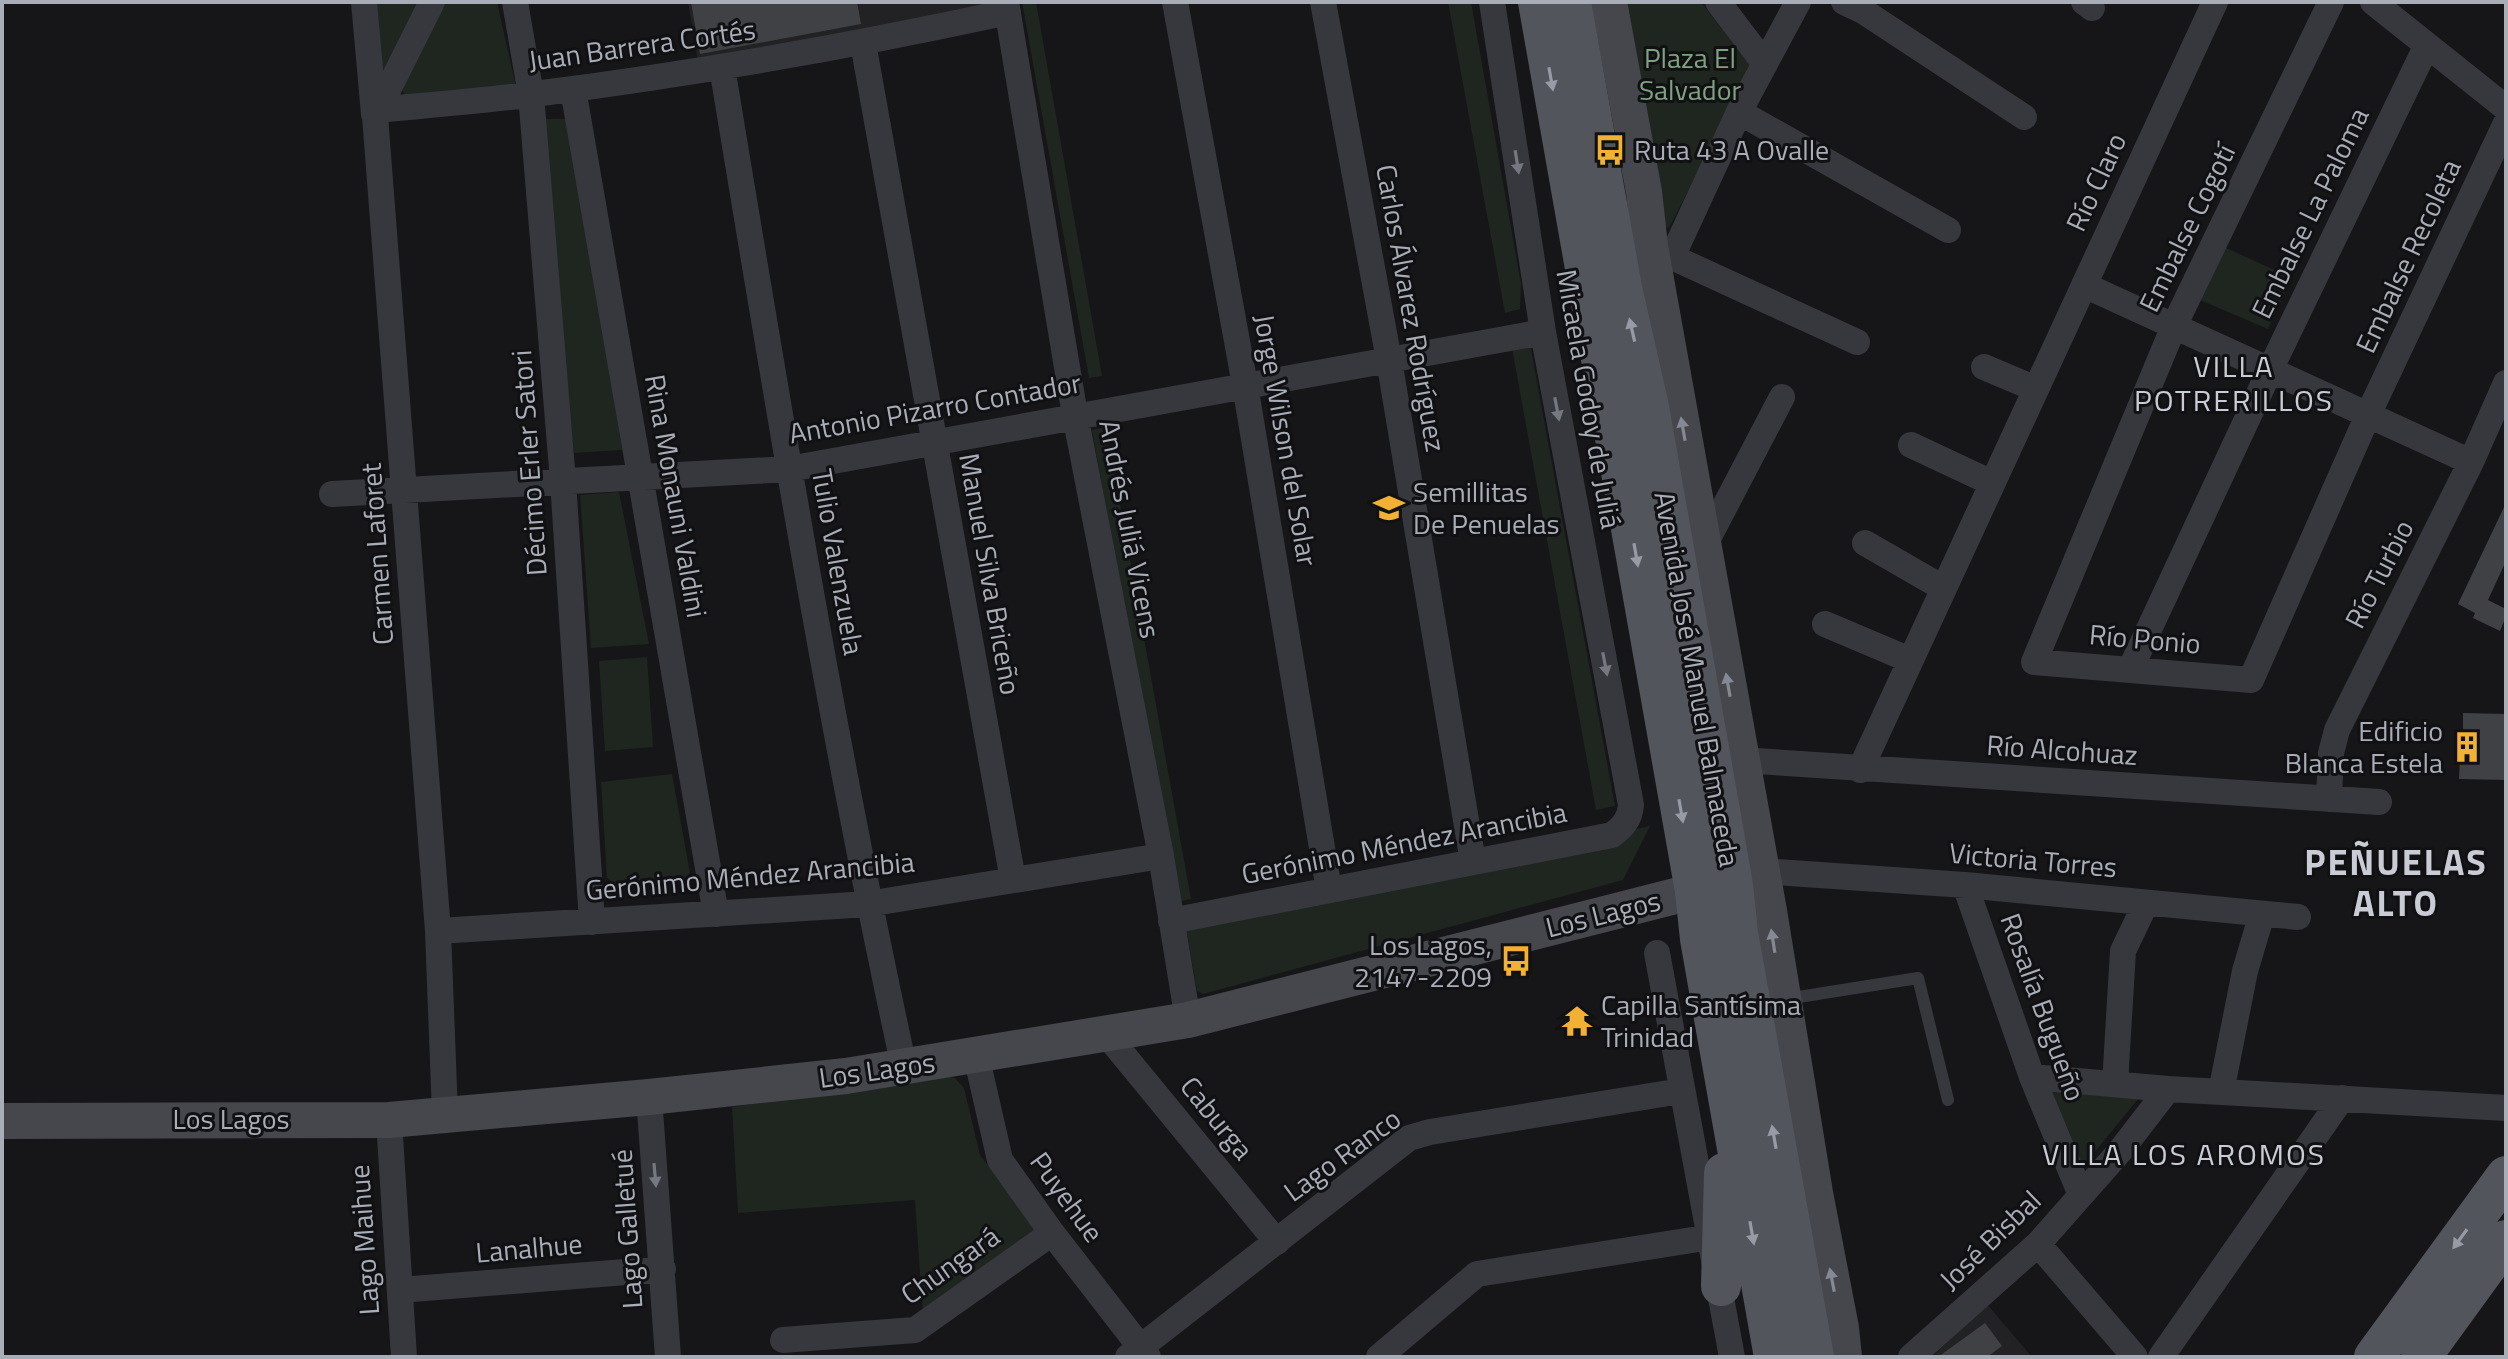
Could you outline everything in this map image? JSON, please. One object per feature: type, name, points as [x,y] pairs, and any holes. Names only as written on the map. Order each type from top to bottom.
[{"type":"main road","name":"Avenida José Manuel Balmaceda","points":[[1538,2],[1730,882],[1700,939],[1775,1349]]},
{"type":"main road","name":"Avenida José Manuel Balmaceda","points":[[1571,2],[1622,288],[1649,407],[1814,1357]]},
{"type":"main road","points":[[1609,2],[1644,192],[1661,252],[1703,548],[1741,760],[1730,882],[1783,1000],[1844,1357]]},
{"type":"main road","name":"Los Lagos","points":[[2,1121],[389,1120],[846,1076],[1188,1020],[1730,882]]},
{"type":"main road","points":[[1721,1286],[1725,1146],[1731,1118]]},
{"type":"main road","points":[[2374,1357],[2506,1176]]},
{"type":"main road","points":[[2421,1357],[2506,1240]]},
{"type":"street","name":"Carmen Laforet","points":[[364,2],[438,931],[445,1114]]},
{"type":"street","points":[[375,113],[432,2]]},
{"type":"street","name":"Décimo Erler Satori","points":[[515,2],[531,95],[563,481],[592,922]]},
{"type":"street","name":"Jorge Wilson del Solar","points":[[1175,2],[1245,385],[1329,890]]},
{"type":"street","name":"Carlos Álvarez Rodríguez","points":[[1323,2],[1389,360],[1473,862]]},
{"type":"street","name":"Micaela Godoy de Juliá","points":[[1492,2],[1543,332],[1631,805]]},
{"type":"street","points":[[1718,2],[1765,64]]},
{"type":"street","points":[[1798,2],[1661,252],[1857,342]]},
{"type":"street","points":[[1844,2],[1863,11],[2024,117]]},
{"type":"street","name":"Río Claro","points":[[1860,770],[2215,2]]},
{"type":"street","name":"Embalse Cogotí","points":[[2034,662],[2174,326],[2331,2]]},
{"type":"street","points":[[2373,2],[2506,108]]},
{"type":"street","name":"Juan Barrera Cortés","points":[[375,113],[531,95],[722,67],[863,43],[1007,7]]},
{"type":"street","name":"Andrés Juliá Vicens","points":[[1007,7],[1075,415],[1161,856],[1188,1020]]},
{"type":"street","name":"Manuel Silva Briceño","points":[[863,43],[1013,880]]},
{"type":"street","name":"Embalse La Paloma","points":[[2130,670],[2427,45]]},
{"type":"street","name":"Tulio Valenzuela","points":[[722,67],[789,469],[868,904],[904,1067]]},
{"type":"street","name":"Rina Monauni Valdini","points":[[573,89],[716,914]]},
{"type":"street","points":[[1739,112],[1948,230]]},
{"type":"street","name":"Embalse Recoleta","points":[[2251,680],[2368,415],[2506,123]]},
{"type":"street","points":[[2084,285],[2471,462]]},
{"type":"street","name":"Antonio Pizarro Contador","points":[[332,494],[789,469],[1543,332]]},
{"type":"street","points":[[1984,367],[2036,389]]},
{"type":"street","name":"Río Turbio","points":[[2329,799],[2331,753],[2337,730],[2471,462],[2506,383]]},
{"type":"street","points":[[1703,548],[1782,397]]},
{"type":"street","points":[[1911,445],[1992,483]]},
{"type":"street","points":[[1865,543],[1943,588]]},
{"type":"street","points":[[1825,624],[1910,660]]},
{"type":"street","name":"Río Ponio","points":[[2034,662],[2251,680]]},
{"type":"street","name":"Río Alcohuaz","points":[[1741,760],[2379,802]]},
{"type":"street","name":"Gerónimo Méndez Arancibia","points":[[1171,921],[1612,835],[1626,822],[1631,805]]},
{"type":"street","name":"Gerónimo Méndez Arancibia","points":[[438,931],[868,904],[1161,856]]},
{"type":"street","name":"Victoria Torres","points":[[1730,882],[1965,885],[2298,917]]},
{"type":"street","name":"Rosalía Bugueño","points":[[1965,885],[2032,1077],[2081,1195]]},
{"type":"street","points":[[2115,1084],[2123,951],[2146,903]]},
{"type":"street","points":[[2221,1092],[2245,971],[2262,914]]},
{"type":"street","points":[[1657,953],[1732,1357]]},
{"type":"street","name":"Caburga","points":[[1107,1035],[1277,1242]]},
{"type":"street","name":"Puyehue","points":[[976,1055],[1000,1160],[1139,1354]]},
{"type":"street","points":[[2032,1077],[2168,1089],[2506,1108]]},
{"type":"street","name":"José Bisbal","points":[[1911,1357],[2038,1244],[2121,1150],[2168,1089]]},
{"type":"street","name":"Lago Ranco","points":[[1139,1354],[1409,1138],[1681,1091]]},
{"type":"street","name":"Lago Galletué","points":[[649,1097],[668,1357]]},
{"type":"street","points":[[2161,1357],[2342,1098]]},
{"type":"street","name":"Lago Maihue","points":[[389,1120],[404,1357]]},
{"type":"street","name":"Chungará","points":[[783,1340],[915,1330],[1052,1233]]},
{"type":"street","points":[[1379,1357],[1477,1274],[1711,1237]]},
{"type":"street","points":[[2038,1244],[2135,1357]]},
{"type":"street","name":"Lanalhue","points":[[400,1290],[663,1269]]},
{"type":"lane","points":[[1783,1000],[1918,978],[1948,1100]]},
{"type":"shaded area","points":[[688,2],[984,2],[985,8],[698,61]]},
{"type":"shaded area","points":[[1986,1303],[2032,1357],[1932,1357]]},
{"type":"green space","points":[[370,2],[419,2],[377,83]]},
{"type":"green space","points":[[443,2],[497,2],[516,87],[408,102],[399,82]]},
{"type":"green space","points":[[1022,2],[1036,2],[1102,376],[1089,378]]},
{"type":"green space","points":[[1448,2],[1471,2],[1521,284],[1520,309],[1505,313]]},
{"type":"green space","name":"Plaza El Salvador","points":[[1624,2],[1701,2],[1752,67],[1669,228],[1663,226]]},
{"type":"green space","points":[[542,119],[571,119],[622,450],[574,453]]},
{"type":"green space","points":[[2224,247],[2292,278],[2268,329],[2200,300]]},
{"type":"green space","points":[[1530,344],[1615,806],[1596,810],[1512,348]]},
{"type":"green space","points":[[1106,427],[1191,899],[1177,902],[1092,430]]},
{"type":"green space","points":[[619,492],[649,644],[591,648],[580,495]]},
{"type":"green space","points":[[647,657],[653,747],[605,751],[599,661]]},
{"type":"green space","points":[[672,774],[690,873],[681,884],[619,888],[607,878],[601,782]]},
{"type":"green space","points":[[1650,826],[1623,880],[1203,994],[1197,991],[1186,928]]},
{"type":"green space","points":[[942,1075],[955,1078],[964,1088],[980,1155],[1038,1231],[923,1316],[915,1200],[738,1213],[732,1107]]},
{"type":"green space","points":[[2051,1086],[2143,1093],[2079,1171],[2046,1097]]},
{"type":"building","points":[[691,2],[857,2],[861,24],[700,54]]},
{"type":"building","points":[[2506,503],[2506,561],[2488,600],[2506,609],[2500,631],[2473,618],[2475,613],[2458,604]]},
{"type":"building","name":"Edificio Blanca Estela","points":[[2463,713],[2506,714],[2506,780],[2459,779],[2460,757],[2455,757],[2456,733],[2463,732]]},
{"type":"building","points":[[1985,1323],[2002,1346],[1987,1357],[1938,1357]]},
{"type":"place","name":"Ruta 43 A Ovalle","points":[[1610,150]]},
{"type":"place","name":"Semillitas De Penuelas","points":[[1389,508]]},
{"type":"place","name":"Edificio Blanca Estela","points":[[2467,747]]},
{"type":"place","name":"Los Lagos, 2147-2209","points":[[1516,961]]},
{"type":"place","name":"Capilla Santísima Trinidad","points":[[1577,1021]]},
{"type":"district","name":"VILLA POTRERILLOS","points":[[2234,384]]},
{"type":"district","name":"PEÑUELAS ALTO","points":[[2396,882]]},
{"type":"district","name":"VILLA LOS AROMOS","points":[[2184,1155]]}]
